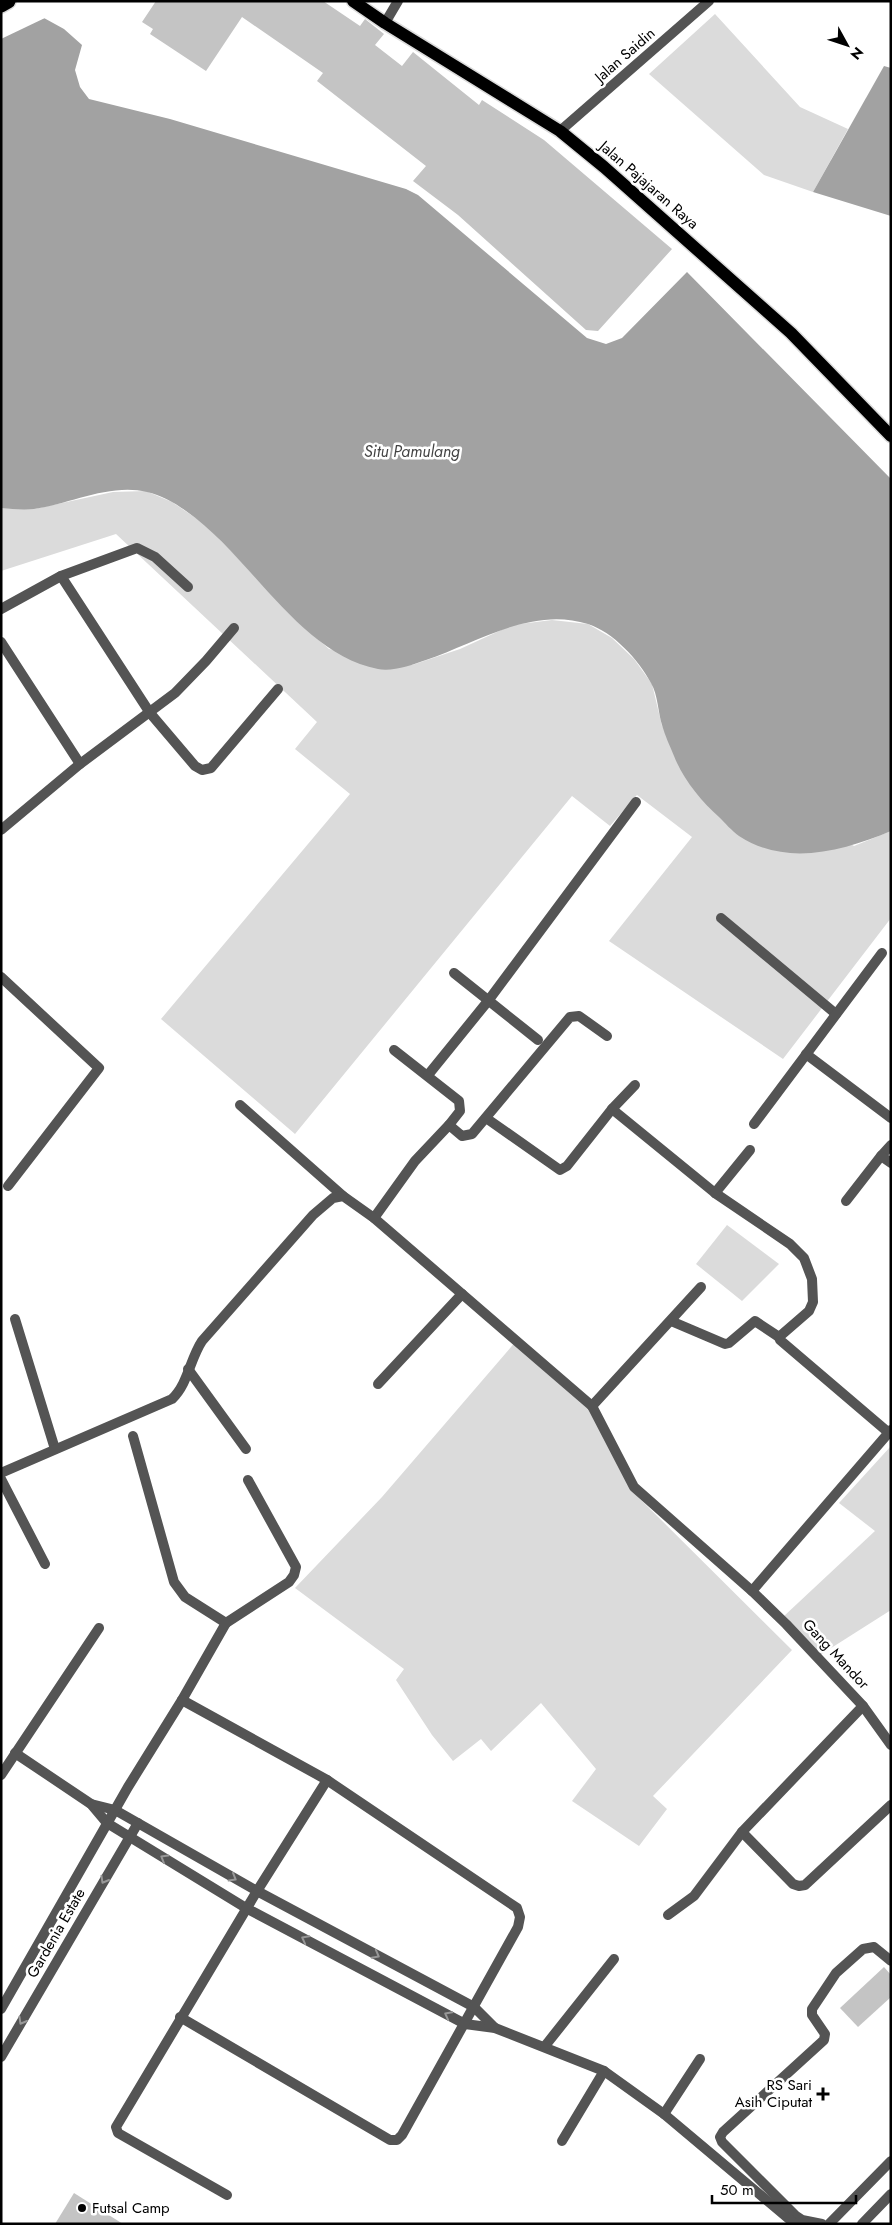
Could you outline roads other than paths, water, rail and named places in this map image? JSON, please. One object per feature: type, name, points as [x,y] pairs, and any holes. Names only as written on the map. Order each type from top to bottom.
[{"type":"highway","points":[[1,5],[8,1]]},
{"type":"main road","name":"Jalan Pajajaran Raya","points":[[353,1],[385,23],[560,131],[633,192],[791,333],[891,436]]},
{"type":"street","points":[[385,23],[398,1]]},
{"type":"street","name":"Jalan Saidin","points":[[560,131],[709,1]]},
{"type":"street","points":[[1,609],[61,576],[137,548],[150,554],[188,587]]},
{"type":"street","points":[[61,576],[150,713],[195,766],[202,770],[211,768],[278,689]]},
{"type":"street","points":[[1,830],[80,764],[175,693],[200,668],[234,628]]},
{"type":"street","points":[[1,642],[80,764]]},
{"type":"street","points":[[428,1075],[488,1000],[636,802]]},
{"type":"street","points":[[721,918],[836,1014]]},
{"type":"street","points":[[754,1124],[882,953]]},
{"type":"street","points":[[454,973],[538,1040]]},
{"type":"street","points":[[1,977],[99,1068],[8,1186]]},
{"type":"street","points":[[449,1125],[462,1136],[472,1134],[570,1017],[579,1016],[607,1036]]},
{"type":"street","points":[[374,1218],[415,1161],[460,1111],[460,1101],[394,1050]]},
{"type":"street","points":[[806,1054],[891,1118]]},
{"type":"street","points":[[486,1118],[560,1170],[567,1166],[612,1109],[635,1085]]},
{"type":"street","points":[[240,1105],[343,1196],[374,1218],[592,1406],[701,1287]]},
{"type":"street","points":[[612,1109],[714,1193],[790,1244],[808,1265],[813,1284],[813,1302],[809,1311],[778,1337]]},
{"type":"street","points":[[846,1201],[891,1145]]},
{"type":"street","points":[[714,1193],[750,1150]]},
{"type":"street","points":[[881,1156],[891,1164]]},
{"type":"street","points":[[1,1473],[172,1399],[182,1386],[202,1341],[313,1215],[333,1198],[343,1196]]},
{"type":"street","points":[[378,1384],[462,1294]]},
{"type":"street","points":[[15,1318],[55,1449]]},
{"type":"street","points":[[671,1321],[725,1344],[729,1343],[755,1321],[778,1337],[890,1432],[752,1590]]},
{"type":"street","points":[[188,1369],[246,1449]]},
{"type":"street","name":"Gang Mandor","points":[[592,1406],[634,1487],[752,1590],[863,1706],[891,1745]]},
{"type":"street","points":[[132,1436],[174,1582],[185,1597],[226,1623],[289,1582],[294,1575],[296,1566],[248,1480]]},
{"type":"street","points":[[1,1479],[44,1564]]},
{"type":"street","name":"Gardenia Estate","points":[[1,2009],[107,1823],[182,1700],[226,1623]]},
{"type":"street","points":[[1,1776],[99,1628]]},
{"type":"street","points":[[180,2017],[343,2114],[390,2140],[397,2140],[402,2135],[465,2024],[518,1927],[520,1917],[517,1908],[327,1780],[182,1700]]},
{"type":"street","points":[[668,1915],[694,1896],[742,1832],[863,1706]]},
{"type":"street","points":[[15,1753],[91,1804],[107,1823],[246,1908],[465,2024],[495,2028],[545,2046],[604,2071],[664,2114],[795,2224]]},
{"type":"street","points":[[227,2195],[118,2133],[116,2127],[246,1908],[327,1780]]},
{"type":"street","points":[[91,1804],[115,1810],[257,1891],[474,2007],[495,2028]]},
{"type":"street","points":[[742,1832],[792,1884],[805,1885],[891,1805]]},
{"type":"street","name":"Gardenia Estate","points":[[1,2057],[138,1823]]},
{"type":"street","points":[[822,2224],[802,2220],[789,2210],[722,2142],[720,2137],[723,2132],[824,2040],[825,2034],[812,2015],[812,2010],[836,1973],[863,1948],[874,1947],[891,1961]]},
{"type":"street","points":[[545,2046],[614,1959]]},
{"type":"street","points":[[664,2114],[700,2059]]},
{"type":"street","points":[[562,2141],[604,2071]]},
{"type":"street","points":[[829,2224],[891,2161]]},
{"type":"street","points":[[862,2224],[891,2194]]},
{"type":"water","name":"Situ Pamulang","points":[[44,18],[64,29],[82,45],[75,70],[80,87],[89,99],[170,119],[406,189],[418,195],[587,338],[606,344],[622,338],[687,272],[891,479],[891,831],[854,845],[815,853],[776,851],[757,846],[739,836],[706,804],[682,773],[663,729],[657,698],[640,665],[616,640],[607,633],[588,624],[567,620],[525,623],[484,636],[415,664],[396,669],[378,669],[350,660],[324,644],[299,624],[209,530],[182,508],[163,497],[147,492],[119,490],[34,509],[1,508],[1,35]]},
{"type":"water","points":[[884,66],[891,68],[891,216],[813,192]]},
{"type":"place","name":"RS Sari Asih Ciputat","points":[[823,2094]]},
{"type":"place","name":"Futsal Camp","points":[[82,2208]]}]
